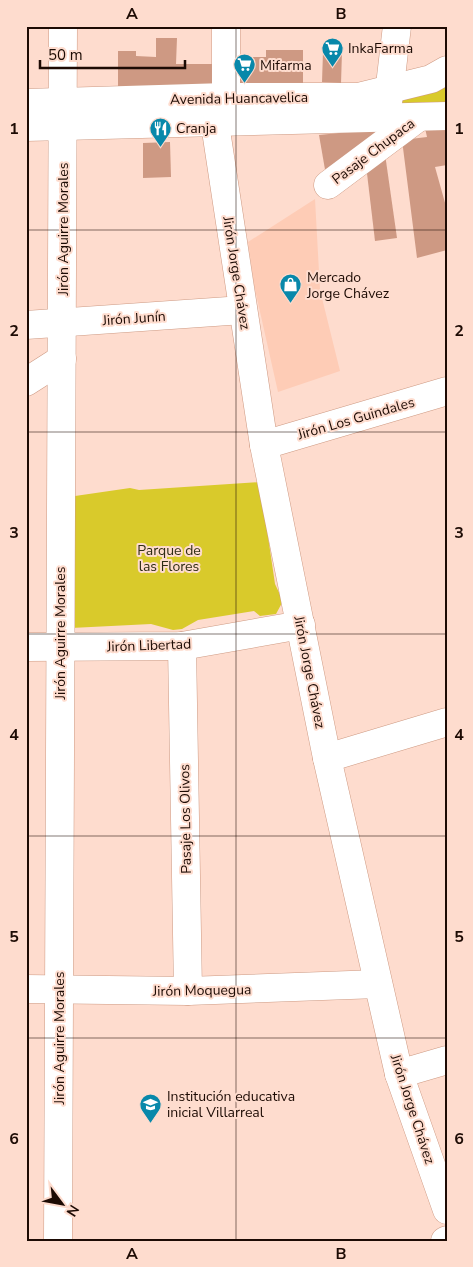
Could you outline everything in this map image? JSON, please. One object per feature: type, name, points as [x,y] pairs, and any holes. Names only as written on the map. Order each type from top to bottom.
[{"type":"main road","name":"Jirón Aguirre Morales","points":[[58,1241],[63,26]]},
{"type":"main road","points":[[215,124],[226,97],[226,26]]},
{"type":"main road","points":[[386,119],[397,26]]},
{"type":"main road","name":"Avenida Huancavelica","points":[[26,127],[63,114],[226,97],[358,97],[432,79],[447,70]]},
{"type":"main road","name":"Avenida Huancavelica","points":[[26,103],[63,114],[215,124],[447,116]]},
{"type":"main road","name":"Pasaje Chupaca","points":[[328,185],[418,117]]},
{"type":"main road","name":"Jirón Jorge Chávez","points":[[215,124],[264,445],[327,758],[399,1074],[447,1210]]},
{"type":"main road","name":"Jirón Junín","points":[[26,325],[242,310]]},
{"type":"main road","points":[[26,382],[62,359]]},
{"type":"main road","name":"Jirón Los Guindales","points":[[264,445],[447,391]]},
{"type":"main road","name":"Jirón Libertad","points":[[26,647],[182,646],[301,625]]},
{"type":"main road","name":"Pasaje Los Olivos","points":[[182,646],[188,991]]},
{"type":"main road","points":[[327,758],[447,722]]},
{"type":"main road","name":"Jirón Moquegua","points":[[26,989],[188,991],[378,984]]},
{"type":"main road","points":[[399,1074],[447,1060]]},
{"type":"shaded area","name":"Mercado Jorge Chávez","points":[[315,199],[320,290],[340,371],[278,392],[254,285],[248,242]]},
{"type":"green space","points":[[447,79],[447,107],[400,106],[400,95]]},
{"type":"green space","name":"Parque de las Flores","points":[[260,482],[275,584],[283,601],[276,614],[260,616],[254,611],[198,620],[182,629],[173,630],[151,624],[71,628],[75,496],[130,488],[139,490]]},
{"type":"building","points":[[156,38],[177,38],[176,64],[216,64],[216,81],[209,89],[118,88],[118,51],[136,51],[136,56],[156,57]]},
{"type":"building","points":[[266,50],[303,50],[303,87],[240,87],[240,57],[266,57]]},
{"type":"building","name":"InkaFarma","points":[[323,52],[342,52],[341,83],[322,82]]},
{"type":"building","points":[[447,127],[447,165],[435,167],[447,210],[447,250],[417,258],[402,140],[427,137],[425,128]]},
{"type":"building","points":[[379,129],[382,144],[327,181],[319,135]]},
{"type":"building","points":[[170,142],[171,177],[143,178],[143,143]]},
{"type":"building","points":[[385,154],[397,238],[375,241],[366,165]]},
{"type":"place","name":"InkaFarma","points":[[332,67]]},
{"type":"place","name":"Mifarma","points":[[244,84]]},
{"type":"place","name":"Cranja","points":[[160,147]]},
{"type":"place","name":"Mercado Jorge Chávez","points":[[291,304]]},
{"type":"place","name":"Institución educativa inicial Villarreal","points":[[151,1123]]}]
